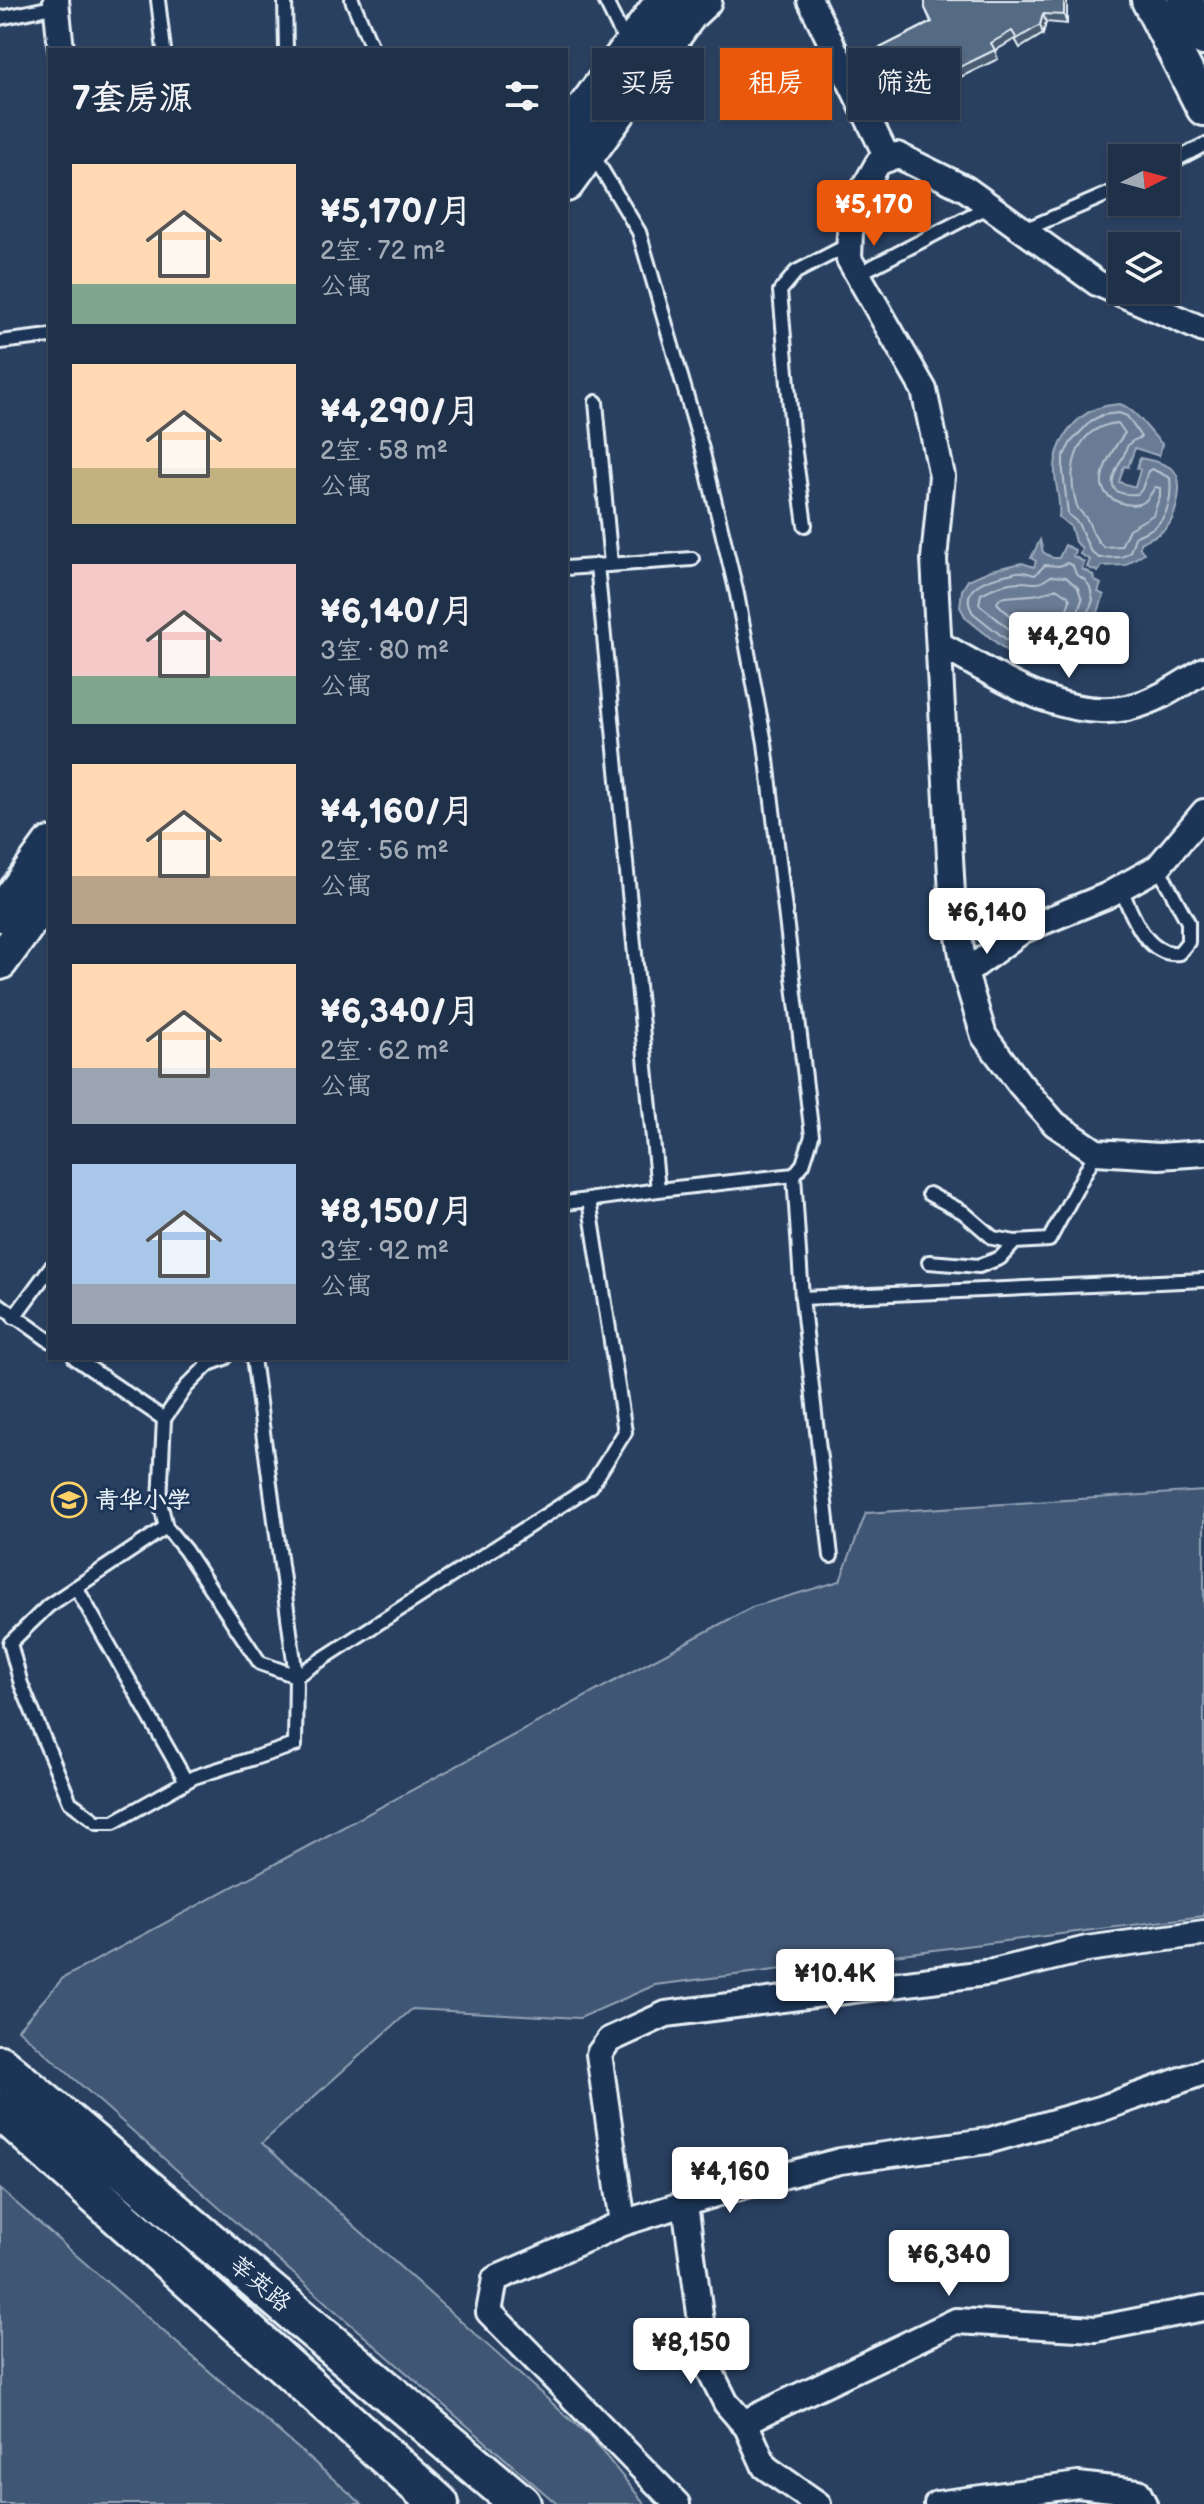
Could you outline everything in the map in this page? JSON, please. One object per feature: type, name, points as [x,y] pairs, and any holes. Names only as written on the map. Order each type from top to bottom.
[{"type":"main road","points":[[629,48],[664,0]]},
{"type":"main road","points":[[578,142],[704,0]]},
{"type":"main road","points":[[1149,0],[1204,108]]},
{"type":"main road","points":[[1185,0],[1204,38]]},
{"type":"main road","points":[[568,177],[578,142],[592,116]]},
{"type":"main road","points":[[0,914],[48,848]]},
{"type":"main road","points":[[0,962],[48,896]]},
{"type":"main road","name":"莘英路","points":[[0,2065],[521,2504]]},
{"type":"main road","name":"莘英路","points":[[0,2109],[439,2504]]},
{"type":"street","points":[[810,0],[888,159]]},
{"type":"street","points":[[56,3],[61,48]]},
{"type":"street","points":[[1204,330],[1097,283],[966,189],[897,155],[878,163],[864,188],[850,232],[849,259],[924,390],[942,476],[934,559],[951,878],[965,973],[984,1036],[1055,1124],[1096,1152],[1159,1156],[1204,1153]]},
{"type":"street","points":[[939,644],[1048,701],[1093,709],[1127,708],[1163,695],[1204,670]]},
{"type":"street","points":[[965,973],[1023,930],[1121,889],[1158,867],[1204,812]]},
{"type":"street","points":[[623,2223],[599,2054],[609,2040],[666,2014],[993,1972],[1087,1949],[1204,1933]]},
{"type":"street","points":[[677,2504],[489,2312],[495,2279],[623,2223],[685,2204],[840,2161],[987,2141],[1100,2109],[1204,2072]]},
{"type":"street","points":[[685,2204],[707,2365],[726,2403],[747,2427],[765,2467],[818,2504]]},
{"type":"street","points":[[747,2427],[753,2418],[956,2321],[1096,2329],[1204,2308]]},
{"type":"street","points":[[937,2504],[1078,2485],[1138,2492],[1144,2504]]},
{"type":"lane","points":[[158,0],[164,48]]},
{"type":"lane","points":[[285,0],[286,48]]},
{"type":"lane","points":[[352,0],[372,48]]},
{"type":"lane","points":[[605,0],[629,48]]},
{"type":"lane","points":[[0,18],[56,3]]},
{"type":"lane","points":[[578,142],[639,232],[702,449],[737,594],[765,743],[812,1136],[803,1164],[794,1175],[802,1298],[831,1556]]},
{"type":"lane","points":[[1180,158],[1204,145]]},
{"type":"lane","points":[[1024,230],[1108,194]]},
{"type":"lane","points":[[858,274],[989,206]]},
{"type":"lane","points":[[805,525],[792,431],[780,291],[796,272],[850,244]]},
{"type":"lane","points":[[0,342],[48,336]]},
{"type":"lane","points":[[596,402],[611,564]]},
{"type":"lane","points":[[568,568],[692,559]]},
{"type":"lane","points":[[597,565],[658,1190]]},
{"type":"lane","points":[[1121,889],[1151,945],[1167,954],[1179,953],[1188,942],[1188,922],[1158,867]]},
{"type":"lane","points":[[956,916],[977,931],[1007,942]]},
{"type":"lane","points":[[929,1194],[963,1212],[993,1238],[1015,1242],[1049,1240],[1096,1152]]},
{"type":"lane","points":[[568,1203],[794,1175]]},
{"type":"lane","points":[[296,1676],[591,1486],[625,1432],[589,1200]]},
{"type":"lane","points":[[929,1262],[979,1266],[1000,1258],[1015,1242]]},
{"type":"lane","points":[[14,1317],[48,1271]]},
{"type":"lane","points":[[802,1298],[1204,1280]]},
{"type":"lane","points":[[0,1305],[48,1340]]},
{"type":"lane","points":[[78,1360],[164,1419]]},
{"type":"lane","points":[[220,1360],[209,1364],[186,1387],[164,1419],[160,1502],[166,1527],[185,1550],[260,1663],[296,1676]]},
{"type":"lane","points":[[166,1527],[48,1606],[10,1643],[21,1684],[70,1802],[97,1822],[114,1822],[186,1781],[295,1745],[296,1676],[253,1360]]},
{"type":"lane","points":[[76,1587],[186,1781]]},
{"type":"shaded area","points":[[1204,1491],[1204,1916],[655,1985],[580,2018],[412,2009],[262,2143],[592,2439],[645,2504],[557,2504],[18,2029],[63,1978],[752,1607],[840,1581],[866,1513]]},
{"type":"shaded area","points":[[0,2189],[362,2504],[0,2504]]},
{"type":"water","points":[[1120,404],[1138,416],[1162,444],[1159,456],[1135,448],[1119,482],[1135,487],[1140,458],[1152,460],[1176,473],[1178,497],[1167,527],[1140,543],[1144,553],[1125,565],[1102,566],[1098,572],[1087,567],[1090,560],[1080,554],[1082,548],[1075,542],[1071,527],[1059,517],[1055,463],[1062,442],[1074,424],[1092,411]]},
{"type":"water","points":[[1040,540],[1043,552],[1053,558],[1059,558],[1065,545],[1075,550],[1073,556],[1084,562],[1082,569],[1101,584],[1098,592],[1104,595],[1090,632],[1068,658],[1014,657],[966,618],[960,607],[962,590],[968,580],[991,570],[1022,563],[1034,567],[1036,561],[1031,558]]},
{"type":"building","points":[[925,0],[1064,0],[1064,15],[1043,14],[1040,25],[1017,39],[1012,31],[991,43],[995,50],[960,67],[960,48],[880,48],[932,22],[925,8]]},
{"type":"place","name":"青华小学","points":[[69,1500]]}]
